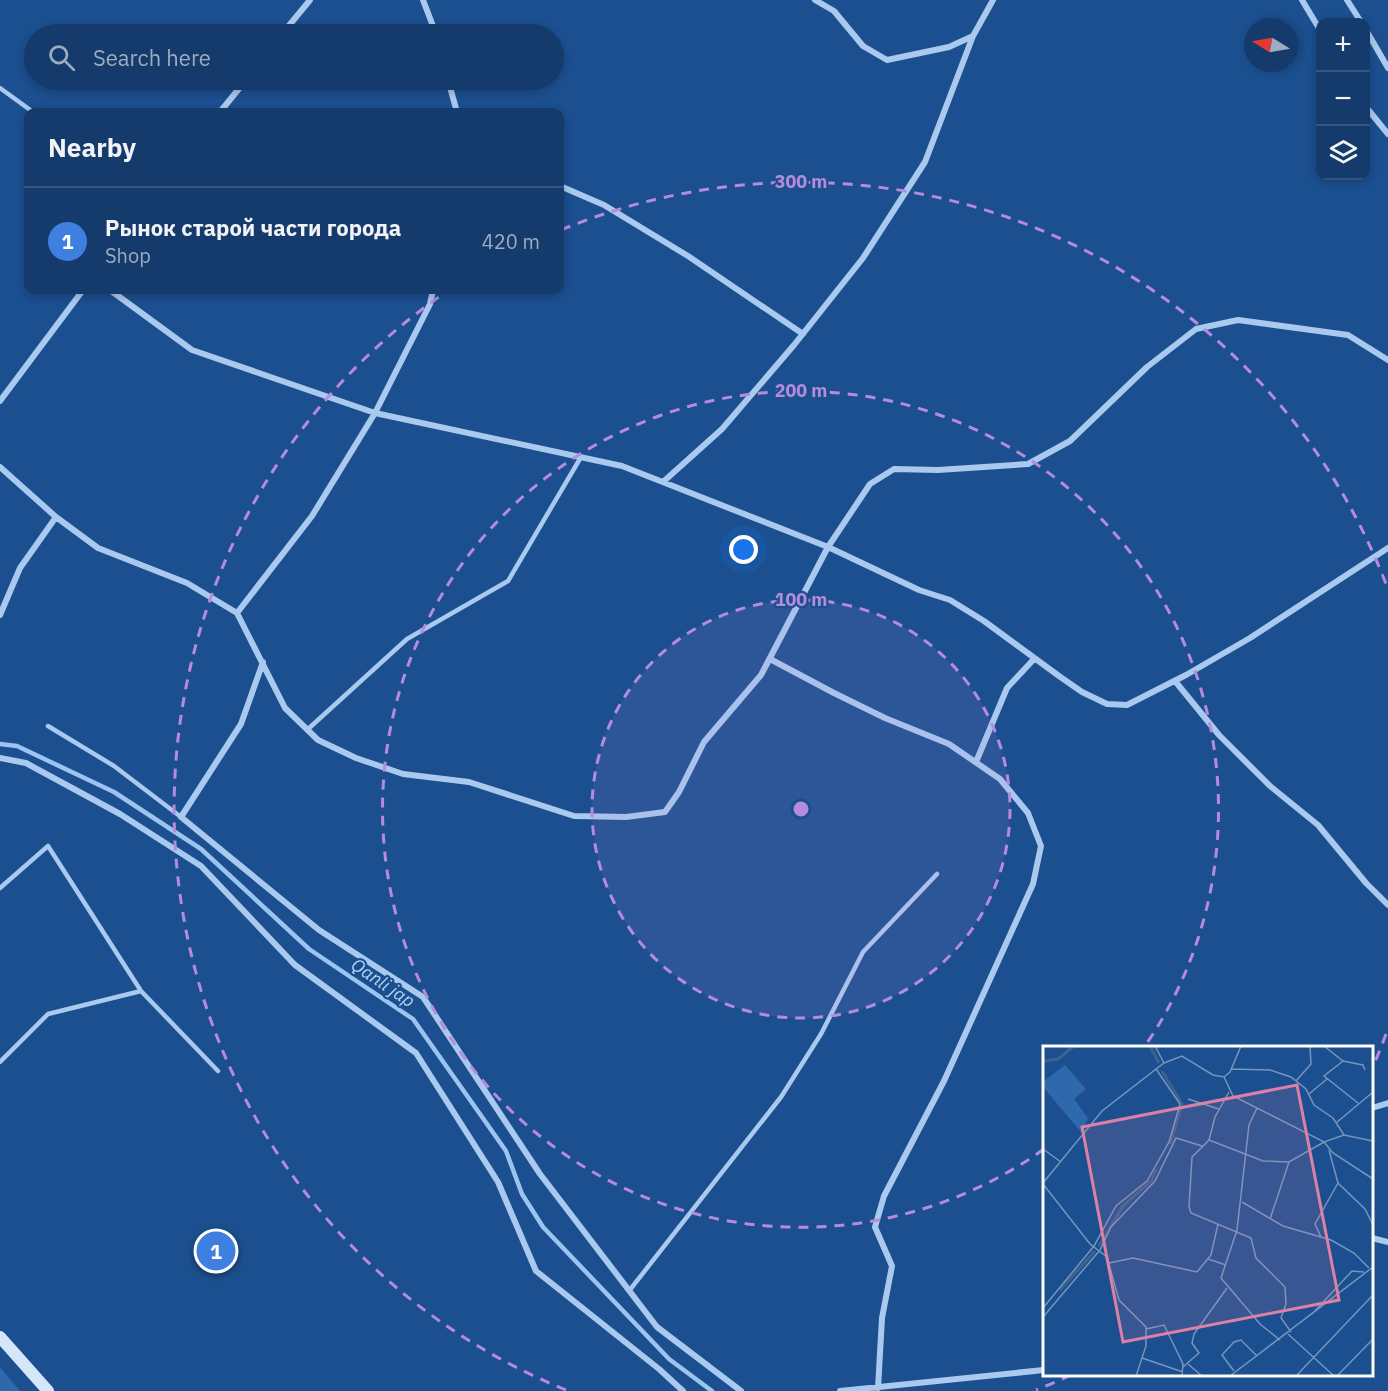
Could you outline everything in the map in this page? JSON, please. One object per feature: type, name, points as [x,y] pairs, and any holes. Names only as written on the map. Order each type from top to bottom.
[{"type":"main road","points":[[0,1337],[48,1391]]},
{"type":"street","points":[[290,24],[310,0]]},
{"type":"street","points":[[423,0],[432,24]]},
{"type":"street","points":[[815,0],[834,11],[863,46],[887,60],[949,47],[973,36]]},
{"type":"street","points":[[663,482],[722,429],[863,258],[925,162],[973,36],[993,0]]},
{"type":"street","points":[[1302,0],[1316,23]]},
{"type":"street","points":[[1347,0],[1358,18]]},
{"type":"street","points":[[1370,38],[1388,68]]},
{"type":"street","points":[[222,108],[238,90]]},
{"type":"street","points":[[451,90],[457,108]]},
{"type":"street","points":[[1370,113],[1388,134]]},
{"type":"street","points":[[564,188],[604,205],[679,250],[802,334]]},
{"type":"street","points":[[0,401],[79,294]]},
{"type":"street","points":[[115,294],[192,350],[375,413],[622,466],[828,547],[919,590],[950,600],[984,621],[1034,660],[1082,692],[1107,704],[1127,705],[1175,681],[1250,638],[1388,548]]},
{"type":"street","points":[[237,613],[312,516],[375,413],[430,304],[432,294]]},
{"type":"street","points":[[0,467],[56,517],[98,548],[187,583],[237,613],[285,708],[318,740],[356,758],[403,774],[469,782],[574,816],[626,817],[665,812],[679,792],[704,741],[761,675],[828,547],[870,484],[894,469],[938,470],[1028,464],[1070,441],[1147,367],[1196,329],[1238,320],[1348,335],[1388,360]]},
{"type":"street","points":[[0,615],[20,568],[56,517]]},
{"type":"street","points":[[770,659],[885,718],[949,744],[976,762],[1000,779],[1028,813],[1041,846],[1033,884],[944,1081],[884,1196],[874,1227],[892,1266],[882,1318],[878,1388]]},
{"type":"street","points":[[976,762],[1007,688],[1034,660]]},
{"type":"street","points":[[263,662],[242,724],[182,817],[318,930],[423,997],[540,1174],[657,1327],[741,1391]]},
{"type":"street","points":[[1175,681],[1219,735],[1270,786],[1318,825],[1366,884],[1388,905]]},
{"type":"street","points":[[0,758],[26,764],[110,808],[201,866],[295,965],[416,1053],[498,1182],[536,1271],[683,1391]]},
{"type":"street","points":[[1373,1107],[1388,1103]]},
{"type":"street","points":[[1373,1238],[1388,1242]]},
{"type":"street","points":[[840,1391],[1043,1370]]},
{"type":"lane","points":[[0,88],[28,108]]},
{"type":"lane","points":[[308,730],[407,639],[508,582],[581,457]]},
{"type":"lane","points":[[48,726],[114,766],[182,817]]},
{"type":"lane","points":[[0,888],[48,846],[141,991],[218,1071]]},
{"type":"lane","points":[[629,1290],[781,1097],[821,1034],[863,952],[937,874]]},
{"type":"lane","points":[[0,1062],[48,1014],[141,991]]},
{"type":"shaded area","points":[[0,1367],[20,1391],[0,1391]]},
{"type":"waterway","name":"Qanli jap","points":[[0,744],[17,746],[114,792],[201,849],[309,949],[413,1019],[506,1151],[522,1194],[543,1227],[669,1359],[712,1391]]},
{"type":"place","name":"Рынок старой части города","points":[[216,1251]]}]
